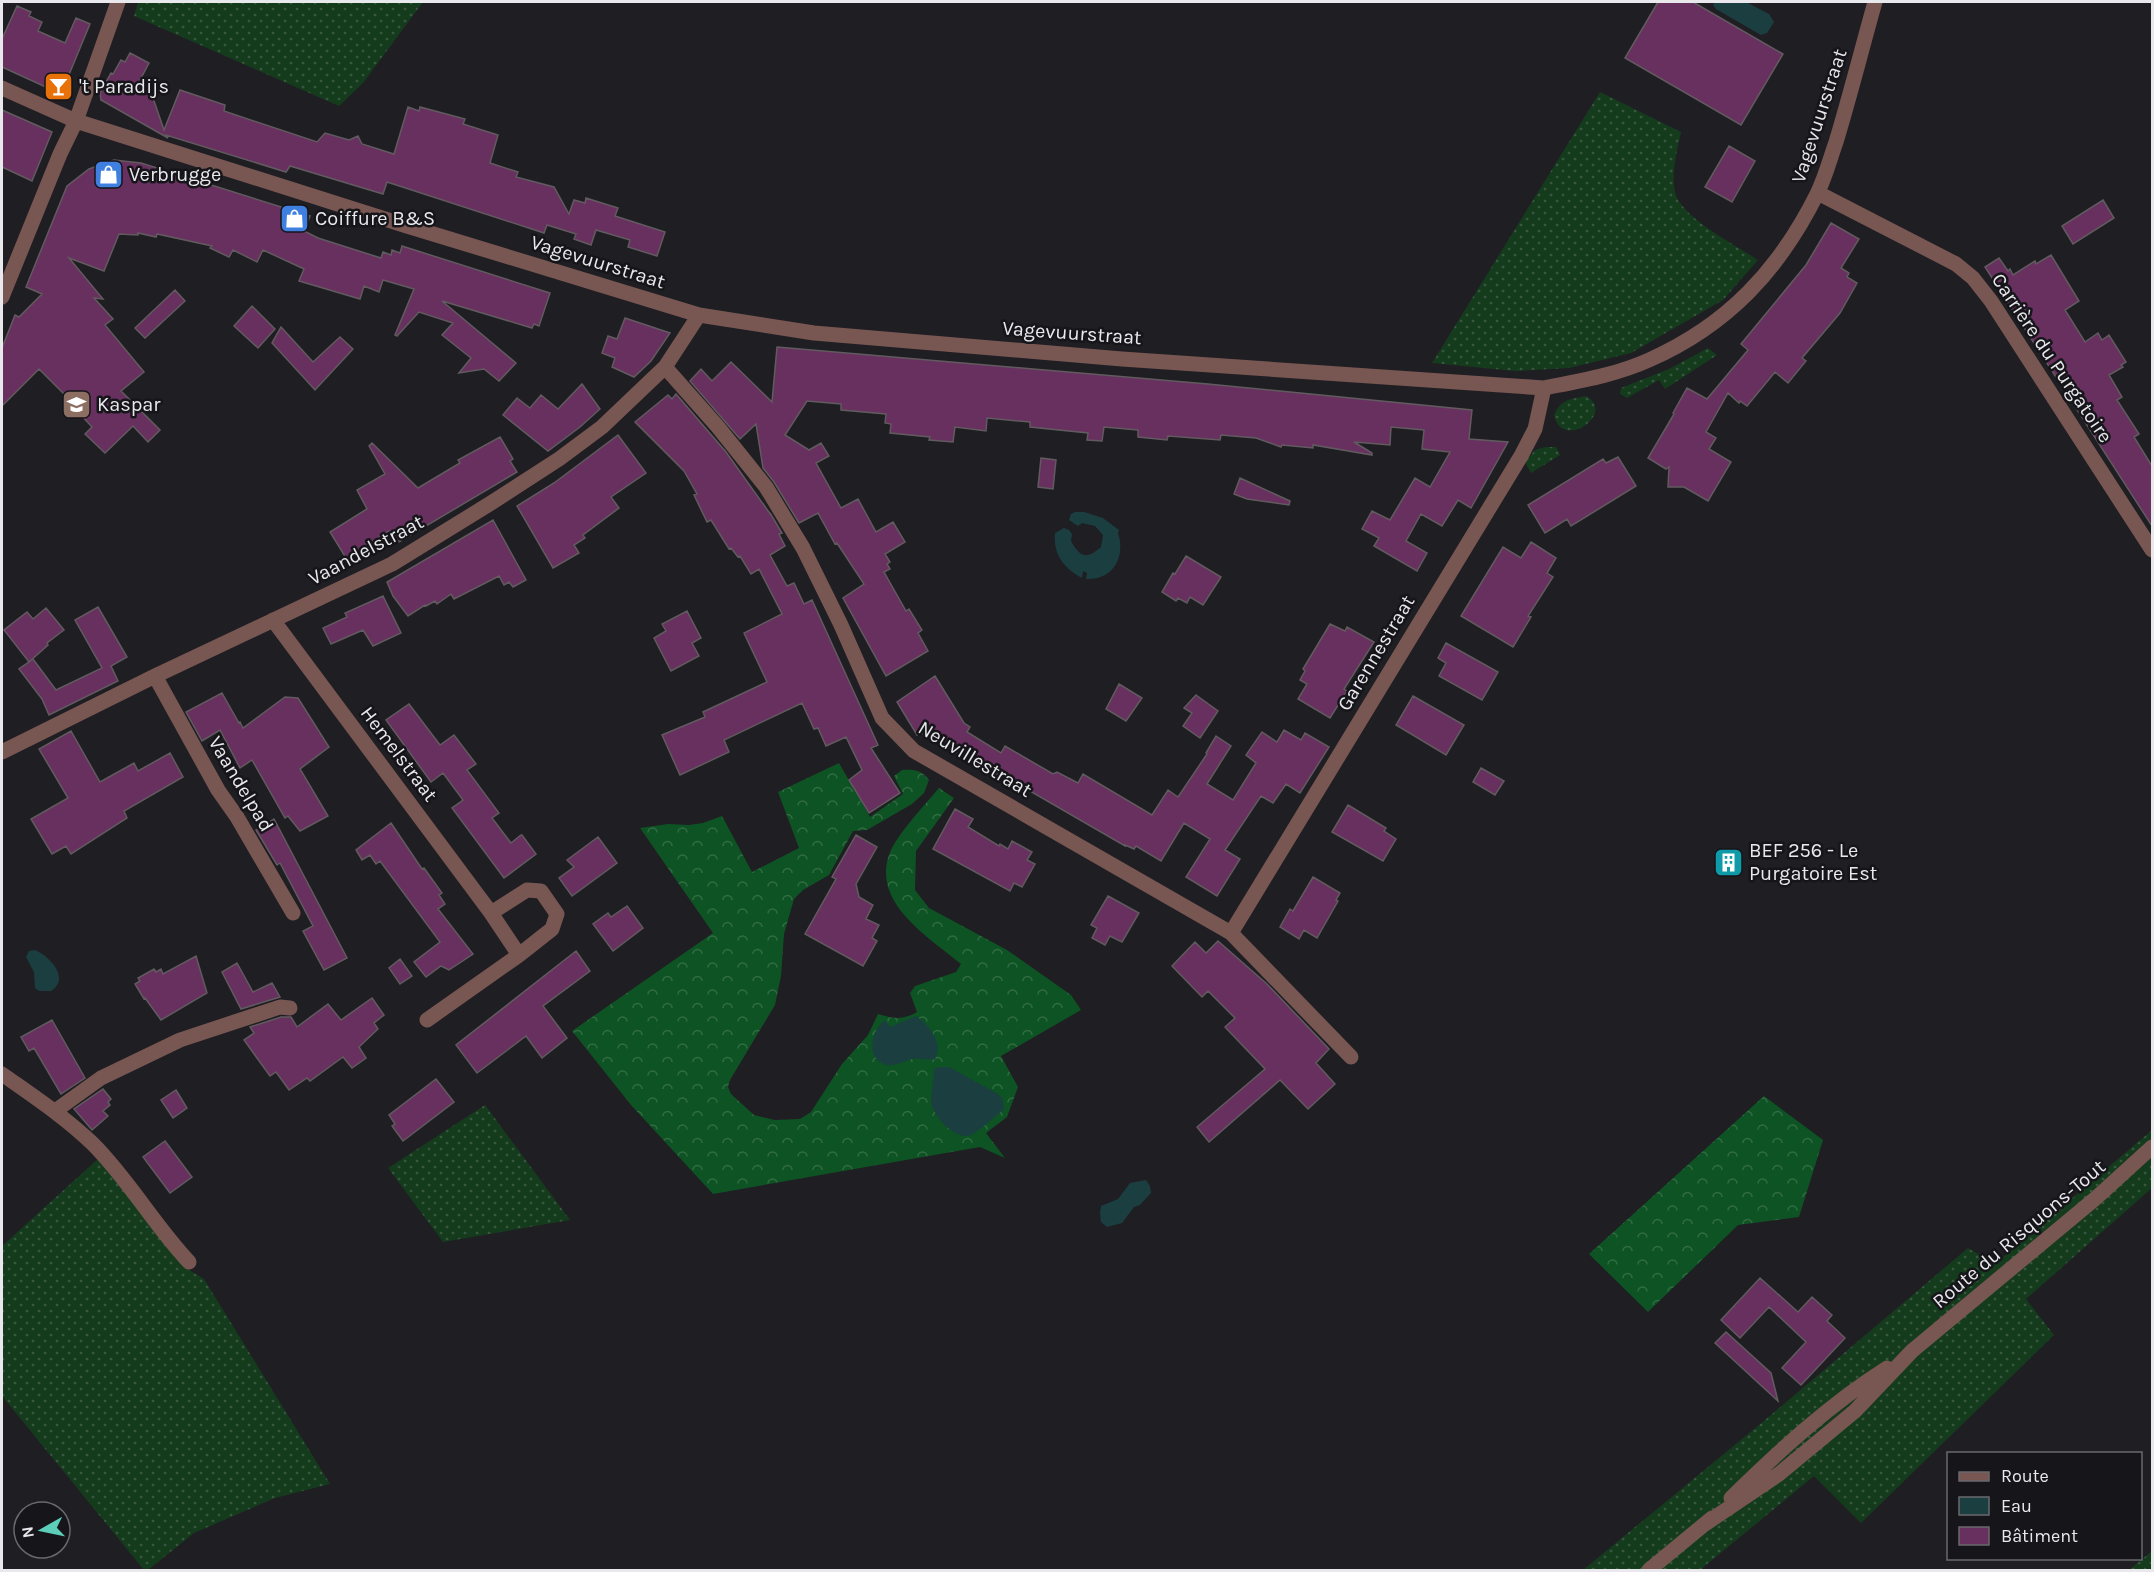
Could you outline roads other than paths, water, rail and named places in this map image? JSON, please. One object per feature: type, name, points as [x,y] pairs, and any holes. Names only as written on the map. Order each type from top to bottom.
[{"type":"street","points":[[2,297],[75,121],[118,2]]},
{"type":"street","name":"Vagevuurstraat","points":[[2,88],[75,121],[396,223],[699,315],[814,333],[1122,359],[1544,388],[1590,379],[1648,361],[1695,337],[1742,300],[1783,254],[1818,193],[1845,114],[1875,2]]},
{"type":"street","name":"Carrière du Purgatoire","points":[[1818,193],[1956,264],[1973,278],[1992,301],[2152,550]]},
{"type":"street","name":"Vaandelstraat","points":[[2,752],[155,676],[392,564],[550,465],[602,427],[665,367],[699,315]]},
{"type":"street","name":"Neuvillestraat","points":[[665,367],[718,427],[766,487],[803,548],[841,624],[882,718],[897,734],[914,751],[1231,933],[1351,1057]]},
{"type":"street","name":"Garennestraat","points":[[1231,933],[1521,456],[1535,429],[1544,388]]},
{"type":"street","name":"Hemelstraat","points":[[273,620],[491,913],[519,955]]},
{"type":"street","name":"Vaandelpad","points":[[155,676],[218,790],[237,817],[292,913]]},
{"type":"street","points":[[427,1020],[552,929],[557,914],[540,891],[527,890],[491,913]]},
{"type":"street","points":[[55,1111],[100,1078],[180,1040],[280,1007],[290,1008]]},
{"type":"street","points":[[2,1074],[55,1111],[93,1144],[189,1262]]},
{"type":"street","name":"Route du Risquons-Tout","points":[[1649,1570],[1705,1524],[1765,1464],[1816,1421],[1856,1388],[1912,1351],[2096,1198],[2152,1147]]},
{"type":"water","points":[[1715,2],[1746,2],[1769,14],[1774,22],[1767,33],[1761,35],[1716,9],[1713,5]]},
{"type":"water","points":[[1084,512],[1103,518],[1119,530],[1119,558],[1104,576],[1086,579],[1087,573],[1083,571],[1082,578],[1065,565],[1058,554],[1055,533],[1064,528],[1072,534],[1071,541],[1080,553],[1091,554],[1101,547],[1103,535],[1095,526],[1082,523],[1078,526],[1069,520],[1071,514]]},
{"type":"water","points":[[35,950],[46,957],[56,968],[59,980],[57,986],[51,991],[39,991],[35,988],[34,972],[26,957],[29,951]]},
{"type":"water","points":[[916,1016],[934,1035],[938,1047],[935,1059],[915,1059],[891,1065],[878,1060],[874,1055],[873,1043],[880,1024],[885,1020],[890,1027]]},
{"type":"water","points":[[949,1067],[998,1094],[1002,1098],[1004,1109],[971,1135],[965,1136],[952,1131],[940,1120],[931,1102],[934,1069]]},
{"type":"water","points":[[1146,1180],[1151,1193],[1140,1205],[1134,1207],[1122,1223],[1107,1227],[1101,1222],[1101,1206],[1118,1199],[1130,1183]]},
{"type":"place","name":"'t Paradijs","points":[[58,86]]},
{"type":"place","name":"Verbrugge","points":[[108,174]]},
{"type":"place","name":"Coiffure B&S","points":[[294,218]]},
{"type":"place","name":"Kaspar","points":[[76,404]]},
{"type":"place","name":"BEF 256 - Le Purgatoire Est","points":[[1728,862]]}]
